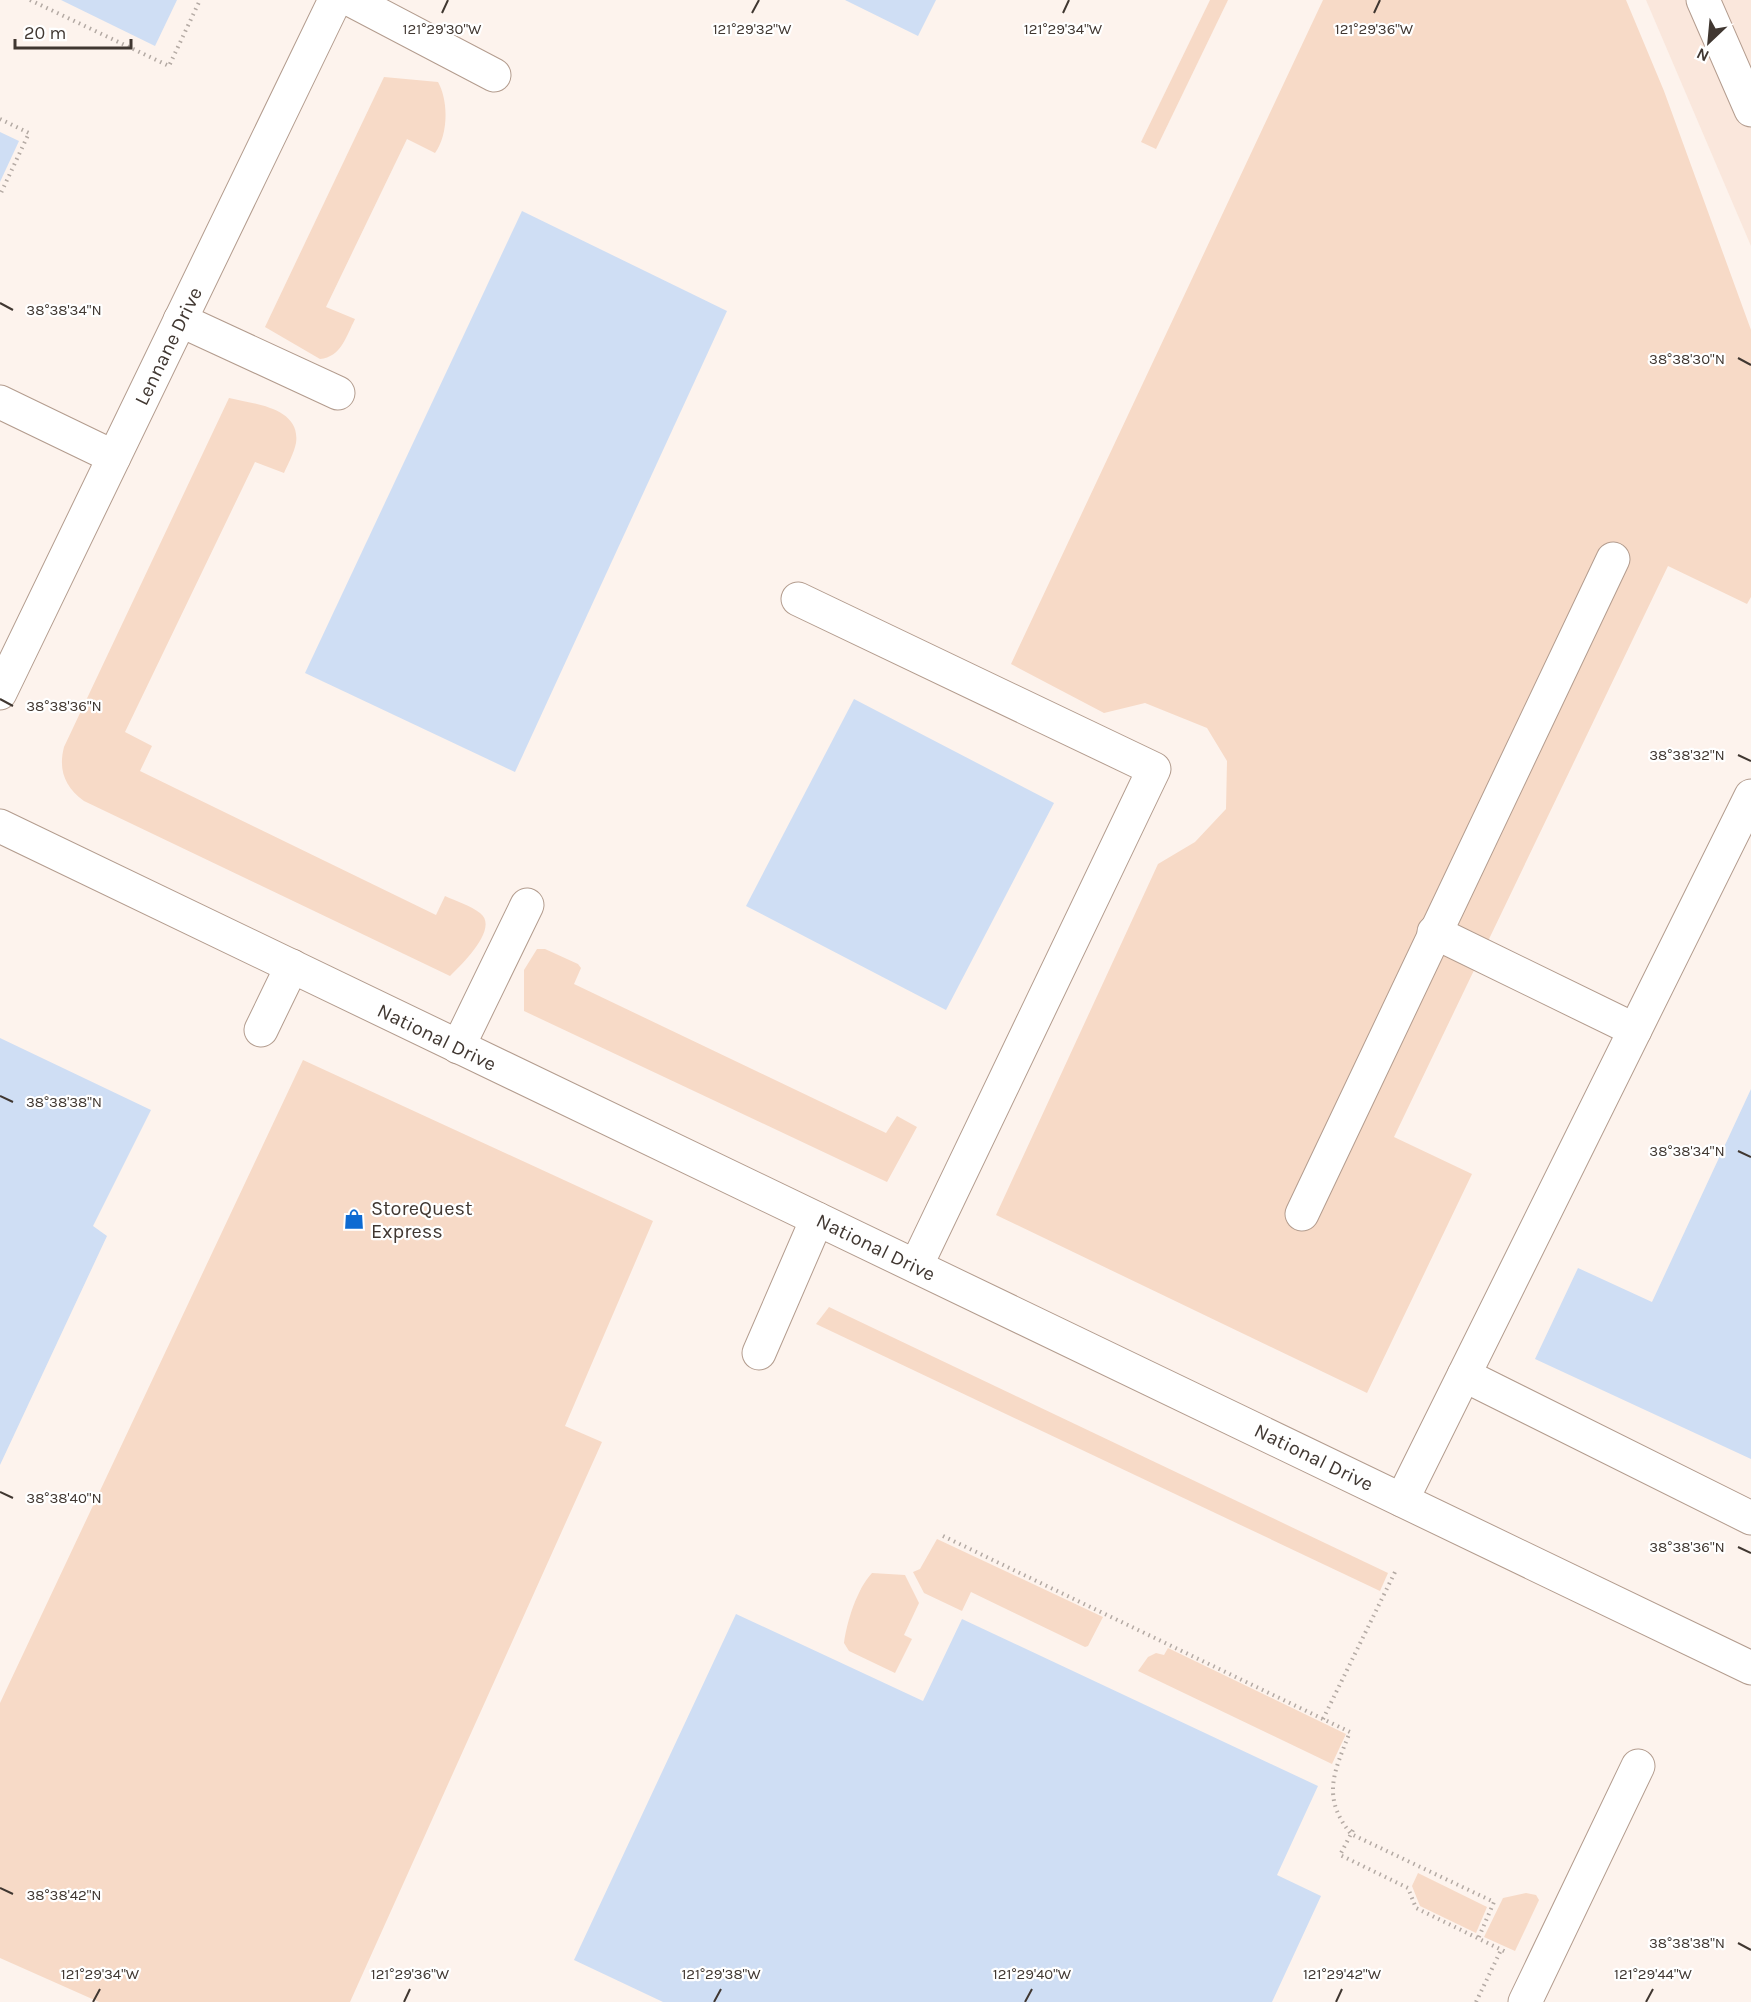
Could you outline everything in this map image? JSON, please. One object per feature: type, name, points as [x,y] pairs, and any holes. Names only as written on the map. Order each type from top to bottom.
[{"type":"street","name":"Lennane Drive","points":[[0,693],[335,0]]},
{"type":"street","points":[[351,0],[494,75]]},
{"type":"street","points":[[1703,0],[1751,110]]},
{"type":"street","points":[[180,320],[338,393]]},
{"type":"street","points":[[0,402],[114,457]]},
{"type":"street","points":[[1302,1214],[1613,559]]},
{"type":"street","points":[[798,599],[1154,769],[916,1266]]},
{"type":"street","points":[[1402,1500],[1751,796]]},
{"type":"street","name":"National Drive","points":[[0,826],[1402,1500],[1748,1659]]},
{"type":"street","points":[[458,1047],[527,905]]},
{"type":"street","points":[[1434,932],[1635,1030]]},
{"type":"street","points":[[261,1030],[292,966]]},
{"type":"street","points":[[759,1353],[817,1219]]},
{"type":"street","points":[[1464,1375],[1751,1518]]},
{"type":"street","points":[[1525,2002],[1638,1766]]},
{"type":"path","points":[[30,0],[169,66],[200,0]]},
{"type":"path","points":[[0,119],[29,133],[0,195]]},
{"type":"path","points":[[944,1536],[1350,1732],[1332,1783],[1332,1800],[1342,1822],[1352,1832],[1494,1902],[1478,1939]]},
{"type":"path","points":[[1323,1719],[1396,1570]]},
{"type":"path","points":[[1352,1832],[1340,1855],[1408,1888],[1416,1908],[1511,1955]]},
{"type":"path","points":[[1476,2002],[1501,1950]]},
{"type":"shaded area","points":[[1210,0],[1228,0],[1156,149],[1141,142]]},
{"type":"shaded area","points":[[1323,0],[1626,0],[1664,91],[1751,330],[1751,597],[1747,604],[1668,566],[1394,1137],[1472,1174],[1367,1393],[996,1215],[1158,864],[1195,842],[1226,809],[1227,761],[1207,728],[1145,703],[1104,713],[1011,664]]},
{"type":"shaded area","points":[[1646,0],[1751,0],[1751,246]]},
{"type":"shaded area","points":[[384,77],[438,82],[444,99],[445,128],[435,153],[407,139],[326,307],[355,319],[338,350],[320,359],[265,327]]},
{"type":"shaded area","points":[[229,398],[262,405],[283,415],[296,431],[295,447],[284,473],[255,462],[125,732],[152,746],[140,771],[436,915],[445,896],[480,913],[485,920],[482,937],[470,955],[450,976],[84,801],[72,790],[65,777],[62,763],[64,747]]},
{"type":"shaded area","points":[[537,949],[545,949],[578,964],[581,968],[574,984],[886,1133],[897,1116],[917,1127],[887,1182],[524,1011],[524,970]]},
{"type":"shaded area","points":[[303,1060],[653,1221],[565,1426],[602,1442],[350,2002],[99,2002],[0,1958],[0,1703]]},
{"type":"shaded area","points":[[829,1307],[1388,1573],[1380,1591],[816,1324]]},
{"type":"shaded area","points":[[937,1539],[1103,1617],[1088,1646],[1085,1647],[971,1592],[962,1611],[924,1593],[913,1572],[920,1569]]},
{"type":"shaded area","points":[[872,1573],[905,1575],[919,1603],[904,1635],[912,1639],[895,1673],[849,1651],[844,1643],[854,1606]]},
{"type":"shaded area","points":[[1168,1648],[1346,1734],[1332,1764],[1138,1671],[1148,1657],[1156,1653],[1164,1655]]},
{"type":"shaded area","points":[[1418,1873],[1487,1907],[1476,1933],[1420,1906],[1412,1886]]},
{"type":"shaded area","points":[[1526,1893],[1536,1895],[1539,1900],[1515,1951],[1484,1937],[1503,1898]]},
{"type":"building","points":[[61,0],[177,0],[155,46]]},
{"type":"building","points":[[845,0],[936,0],[918,36]]},
{"type":"building","points":[[0,132],[19,141],[0,182]]},
{"type":"building","points":[[522,211],[727,311],[515,772],[305,673]]},
{"type":"building","points":[[854,699],[1054,803],[946,1010],[746,906]]},
{"type":"building","points":[[0,1038],[151,1110],[93,1226],[107,1236],[0,1465]]},
{"type":"building","points":[[1751,1089],[1751,1459],[1535,1359],[1578,1268],[1652,1302]]},
{"type":"building","points":[[736,1614],[923,1701],[962,1619],[1318,1786],[1277,1875],[1321,1896],[1272,2002],[663,2002],[574,1960]]},
{"type":"place","name":"StoreQuest Express","points":[[354,1219]]}]
